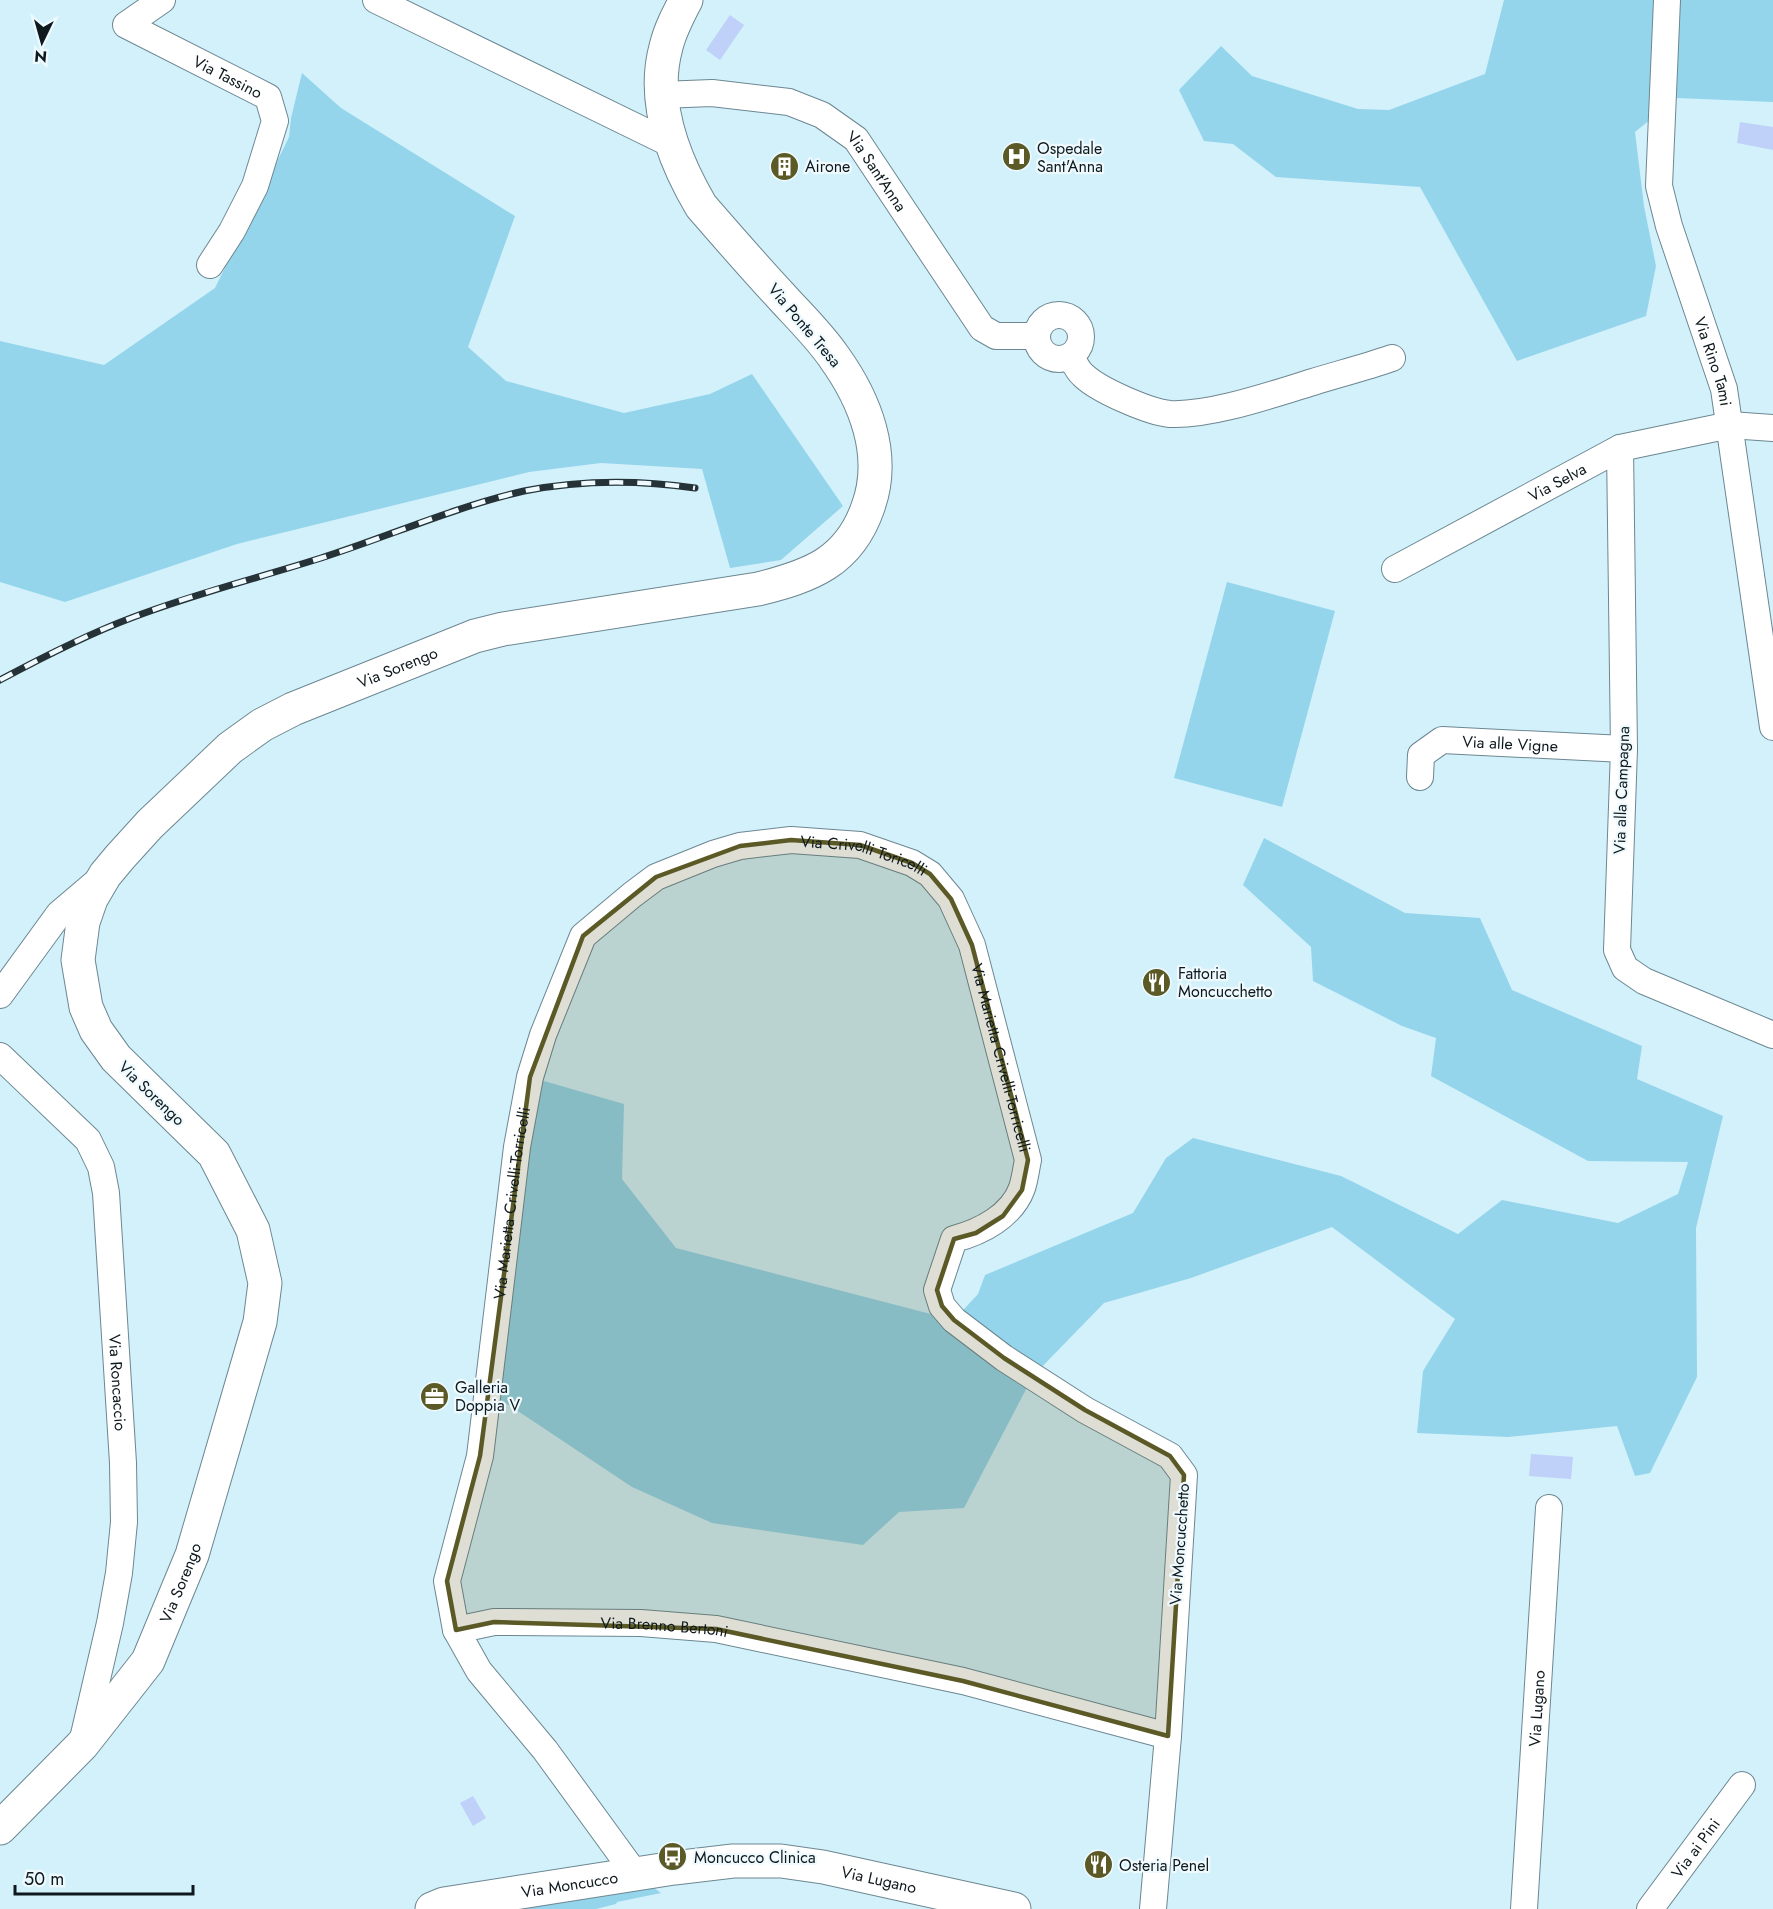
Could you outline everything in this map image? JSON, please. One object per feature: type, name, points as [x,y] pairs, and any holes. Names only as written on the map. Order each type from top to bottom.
[{"type":"main road","name":"Via Ponte Tresa","points":[[624,610],[758,590],[792,581],[817,570],[834,559],[860,527],[872,496],[876,469],[873,440],[864,410],[852,384],[833,355],[701,206],[687,182],[673,145],[661,95],[661,72],[665,49],[686,0]]},
{"type":"main road","name":"Via Sorengo","points":[[0,1828],[82,1745],[148,1661],[192,1555],[260,1322],[265,1283],[253,1230],[214,1154],[116,1058],[96,1030],[86,1007],[78,960],[83,922],[91,899],[105,875],[150,824],[230,748],[262,725],[283,714],[475,636],[503,629],[624,610]]},
{"type":"main road","name":"Via Lugano","points":[[636,1875],[733,1861],[782,1861],[823,1867],[1014,1909]]},
{"type":"main road","name":"Via Moncucco","points":[[432,1909],[444,1904],[636,1875]]},
{"type":"street","name":"Via Tassino","points":[[162,0],[126,25],[268,97],[275,121],[255,186],[232,231],[210,264]]},
{"type":"street","points":[[376,0],[673,145]]},
{"type":"street","name":"Via Rino Tami","points":[[1667,0],[1659,186],[1669,226],[1724,389],[1773,727]]},
{"type":"street","name":"Via Sant'Anna","points":[[661,95],[712,93],[749,96],[789,102],[822,115],[856,139],[982,328],[996,336],[1012,338],[1036,336]]},
{"type":"street","points":[[1054,314],[1069,316],[1075,321],[1081,333],[1079,346],[1071,356],[1051,358],[1040,350],[1036,336],[1041,322],[1047,317],[1054,314]]},
{"type":"street","points":[[1071,356],[1078,369],[1091,382],[1154,412],[1171,414],[1195,413],[1259,398],[1392,358]]},
{"type":"street","name":"Via Selva","points":[[1395,569],[1620,448],[1730,425],[1773,428]]},
{"type":"street","name":"Via alla Campagna","points":[[1620,448],[1624,749],[1617,950],[1625,968],[1644,981],[1773,1035]]},
{"type":"street","name":"Via alle Vigne","points":[[1420,777],[1422,755],[1442,740],[1624,749]]},
{"type":"street","name":"Via Crivelli Toricelli","points":[[713,854],[740,846],[791,840],[860,845],[912,863],[930,874],[951,899],[972,945]]},
{"type":"street","name":"Via Marietta Crivelli-Torricelli","points":[[456,1630],[447,1581],[480,1456],[517,1147],[530,1077],[543,1035],[583,936],[656,877],[713,854]]},
{"type":"street","points":[[0,995],[59,914],[105,875]]},
{"type":"street","name":"Via Marietta Crivelli-Torricelli","points":[[954,1239],[976,1233],[1003,1216],[1022,1190],[1028,1160],[972,945]]},
{"type":"street","name":"Via Roncaccio","points":[[0,1056],[88,1140],[100,1167],[106,1193],[122,1451],[124,1522],[110,1623],[82,1745]]},
{"type":"street","name":"Via Moncucchetto","points":[[954,1239],[937,1290],[942,1306],[954,1320],[1004,1358],[1085,1410],[1170,1456],[1184,1475],[1168,1736],[1153,1909]]},
{"type":"street","name":"Via Lugano","points":[[1524,1909],[1549,1508]]},
{"type":"street","name":"Via Brenno Bertoni","points":[[456,1630],[495,1622],[640,1623],[716,1629],[963,1682],[1168,1736]]},
{"type":"street","points":[[456,1630],[479,1671],[544,1750],[636,1875]]},
{"type":"street","name":"Via ai Pini","points":[[1650,1909],[1742,1785]]},
{"type":"highlighted area","points":[[791,840],[860,845],[912,863],[930,874],[951,899],[972,945],[1028,1160],[1022,1190],[1003,1216],[976,1233],[954,1239],[937,1290],[942,1306],[954,1320],[1004,1358],[1085,1410],[1170,1456],[1184,1475],[1168,1736],[963,1681],[716,1629],[494,1622],[456,1630],[447,1581],[480,1456],[530,1077],[583,936],[656,877],[740,846]]},
{"type":"shaded area","points":[[1504,0],[1773,0],[1773,102],[1677,98],[1635,132],[1644,206],[1656,266],[1646,316],[1517,361],[1420,187],[1276,177],[1233,144],[1204,141],[1179,90],[1221,46],[1252,76],[1358,109],[1389,110],[1485,74]]},
{"type":"shaded area","points":[[730,15],[744,25],[720,60],[706,50]]},
{"type":"shaded area","points":[[302,73],[341,108],[515,216],[468,347],[506,381],[624,413],[710,394],[752,374],[843,506],[781,560],[730,568],[702,469],[601,463],[529,472],[237,544],[65,602],[0,582],[0,341],[104,365],[215,288],[289,137],[291,118]]},
{"type":"shaded area","points":[[1740,122],[1773,127],[1773,150],[1737,143]]},
{"type":"shaded area","points":[[1227,582],[1335,611],[1282,807],[1174,778]]},
{"type":"shaded area","points":[[1264,838],[1405,913],[1480,918],[1512,990],[1642,1046],[1637,1079],[1723,1116],[1696,1228],[1697,1377],[1650,1473],[1635,1476],[1617,1426],[1508,1437],[1417,1433],[1423,1371],[1455,1319],[1332,1227],[1191,1278],[1104,1303],[1033,1376],[964,1508],[899,1512],[863,1545],[712,1523],[632,1487],[489,1392],[530,1077],[624,1104],[622,1179],[676,1248],[954,1320],[978,1294],[985,1275],[1133,1213],[1166,1158],[1193,1138],[1341,1176],[1458,1234],[1502,1200],[1618,1223],[1678,1194],[1688,1162],[1588,1161],[1431,1076],[1436,1038],[1402,1026],[1313,981],[1311,947],[1243,885]]},
{"type":"shaded area","points":[[1531,1454],[1573,1457],[1571,1479],[1529,1476]]},
{"type":"shaded area","points":[[473,1796],[486,1818],[473,1826],[460,1803]]},
{"type":"shaded area","points":[[636,1875],[661,1893],[596,1909],[432,1909]]},
{"type":"railway","points":[[0,680],[81,639],[154,609],[346,550],[499,497],[545,487],[588,483],[653,484],[695,488]]},
{"type":"place","name":"Ospedale Sant'Anna","points":[[1016,157]]},
{"type":"place","name":"Airone","points":[[784,166]]},
{"type":"place","name":"Fattoria Moncucchetto","points":[[1157,982]]},
{"type":"place","name":"Galleria Doppia V","points":[[434,1396]]},
{"type":"place","name":"Moncucco Clinica","points":[[673,1857]]},
{"type":"place","name":"Osteria Penel","points":[[1098,1865]]}]
